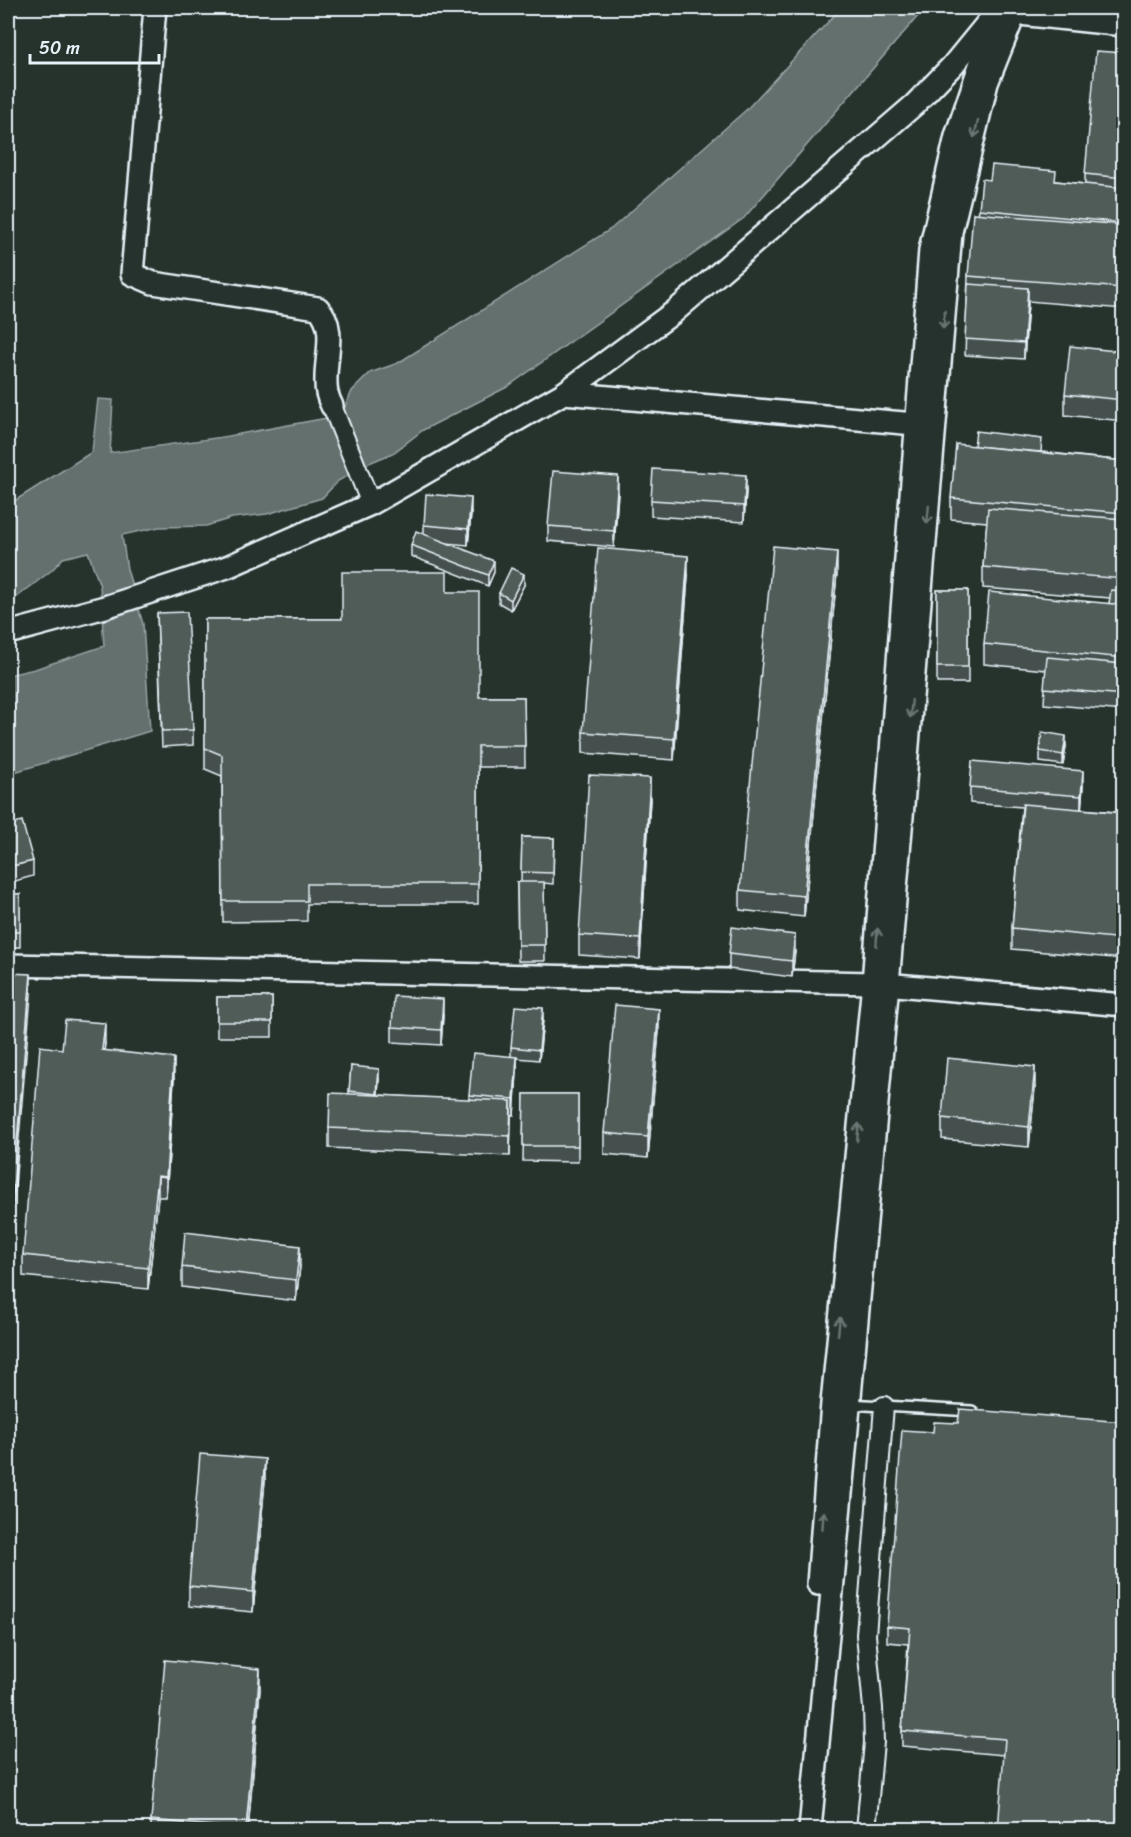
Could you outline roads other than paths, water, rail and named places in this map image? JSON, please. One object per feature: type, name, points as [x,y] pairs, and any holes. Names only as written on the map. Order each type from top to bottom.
[{"type":"street","points":[[155,8],[132,274],[153,283],[318,308],[325,316],[329,333],[326,391],[371,504]]},
{"type":"street","points":[[1007,10],[1124,25]]},
{"type":"street","points":[[8,633],[105,607],[227,567],[371,504],[564,393],[674,312],[914,105],[1007,10]]},
{"type":"street","points":[[881,984],[915,424],[930,250],[956,136],[1007,10]]},
{"type":"street","points":[[799,1830],[951,232],[1007,10]]},
{"type":"street","points":[[564,393],[915,424]]},
{"type":"street","points":[[8,965],[881,984],[1124,1005]]},
{"type":"street","points":[[810,1830],[840,1403]]},
{"type":"street","points":[[866,1830],[874,1742],[866,1635],[884,1406]]},
{"type":"lane","points":[[840,1403],[985,1412]]}]
